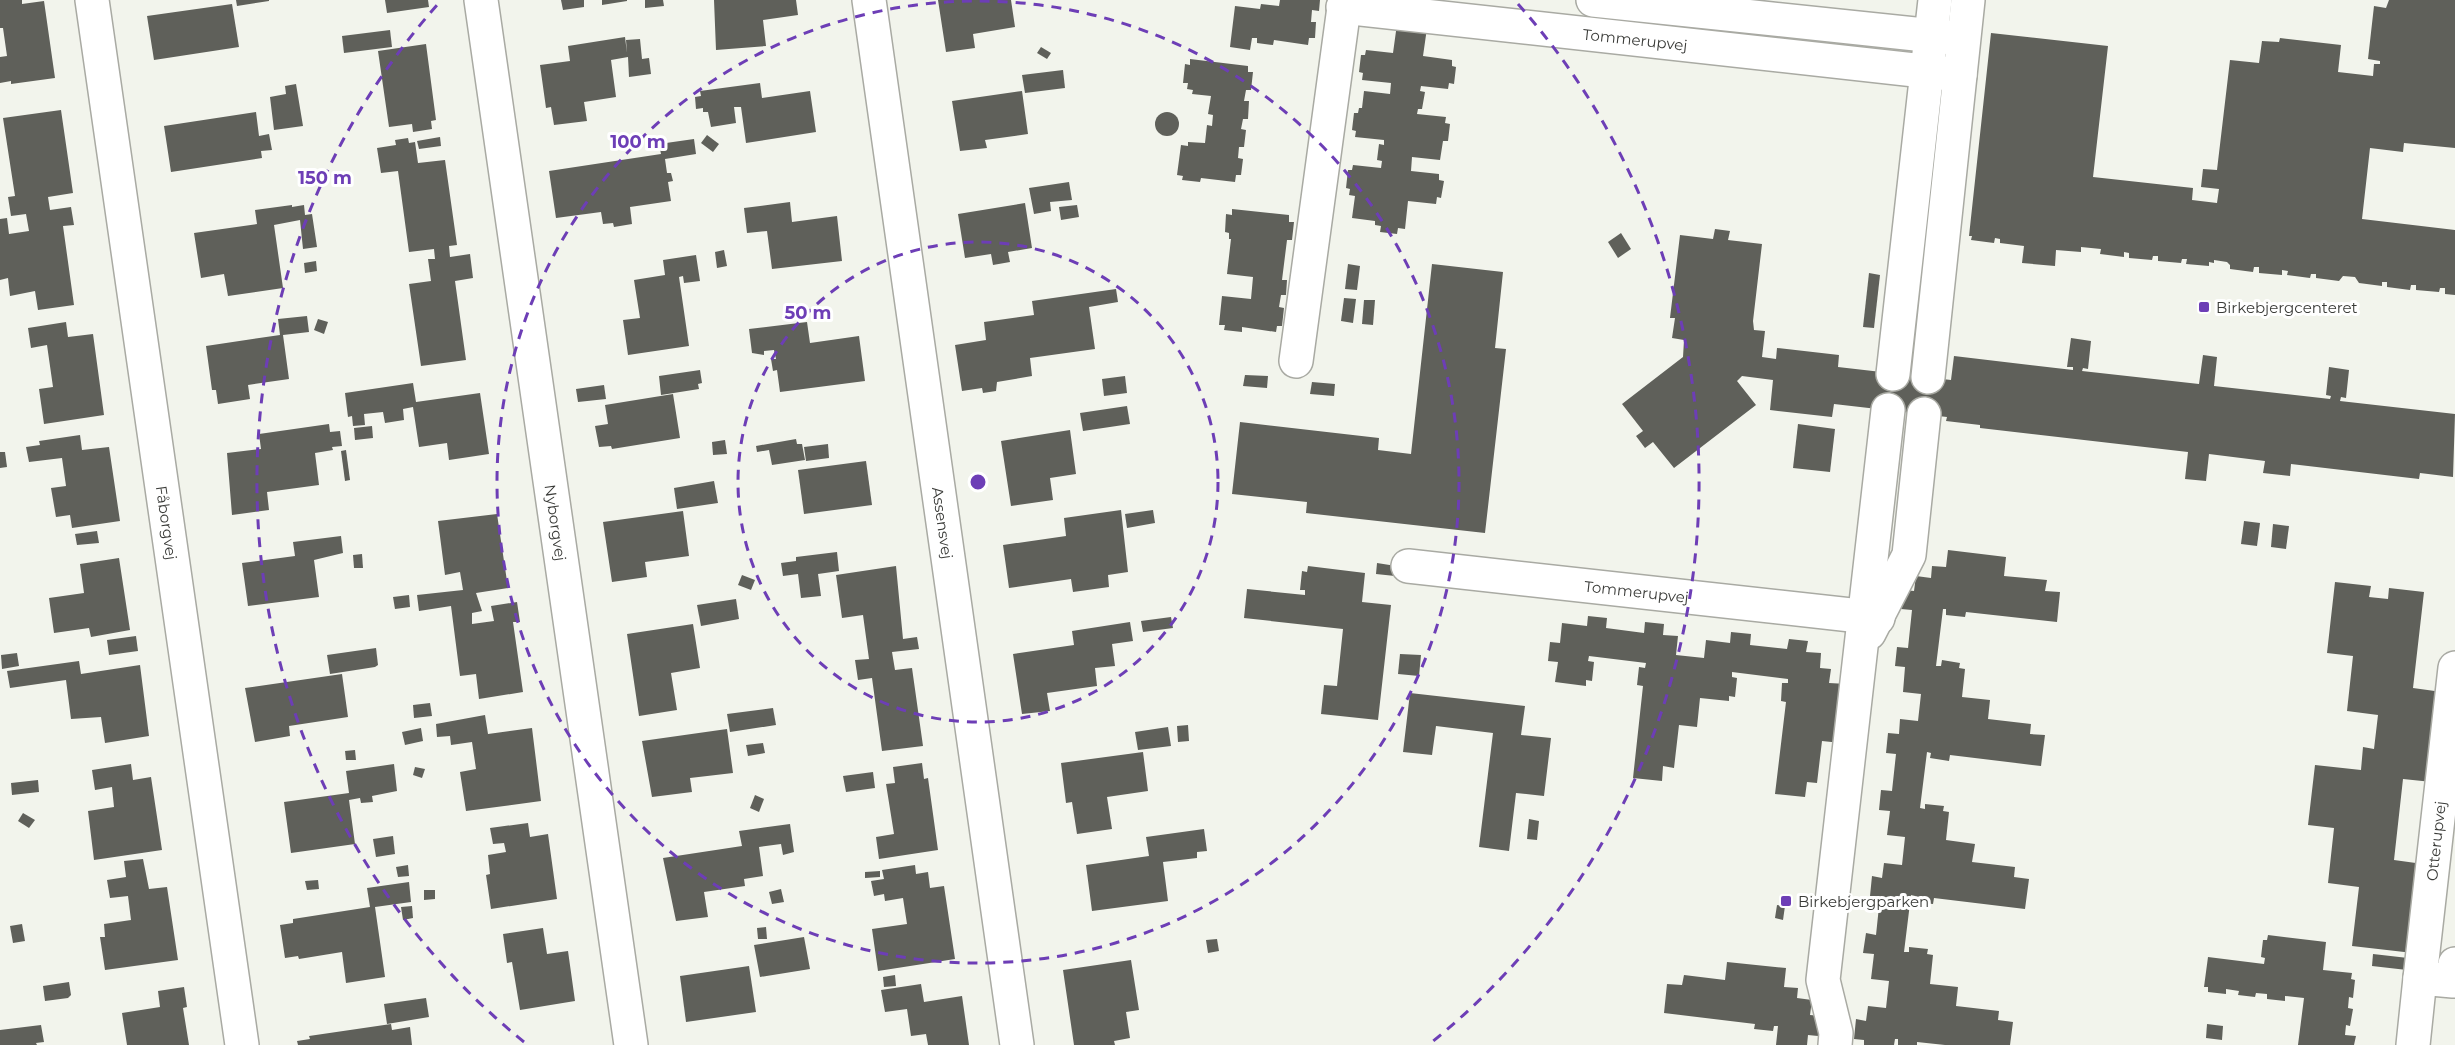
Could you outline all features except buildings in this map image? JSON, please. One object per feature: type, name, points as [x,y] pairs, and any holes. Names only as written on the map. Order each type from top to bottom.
[{"type":"street","name":"Fåborgvej","points":[[92,0],[242,1045]]},
{"type":"street","name":"Nyborgvej","points":[[481,0],[631,1045]]},
{"type":"street","name":"Assensvej","points":[[868,0],[1017,1045]]},
{"type":"street","points":[[1593,0],[1964,39]]},
{"type":"street","points":[[1893,374],[1935,0]]},
{"type":"street","points":[[1928,377],[1968,0]]},
{"type":"street","name":"Tommerupvej","points":[[1296,362],[1344,4],[1960,75]]},
{"type":"street","points":[[1835,1045],[1836,1032],[1823,980],[1868,626],[1888,410]]},
{"type":"street","points":[[1868,626],[1909,555],[1924,414]]},
{"type":"street","name":"Tommerupvej","points":[[1408,566],[1868,626]]},
{"type":"street","name":"Otterupvej","points":[[2413,1045],[2455,668]]},
{"type":"street","points":[[2420,978],[2454,973]]},
{"type":"place","name":"Birkebjergcenteret","points":[[2204,307]]},
{"type":"place","name":"Birkebjergparken","points":[[1786,901]]}]
